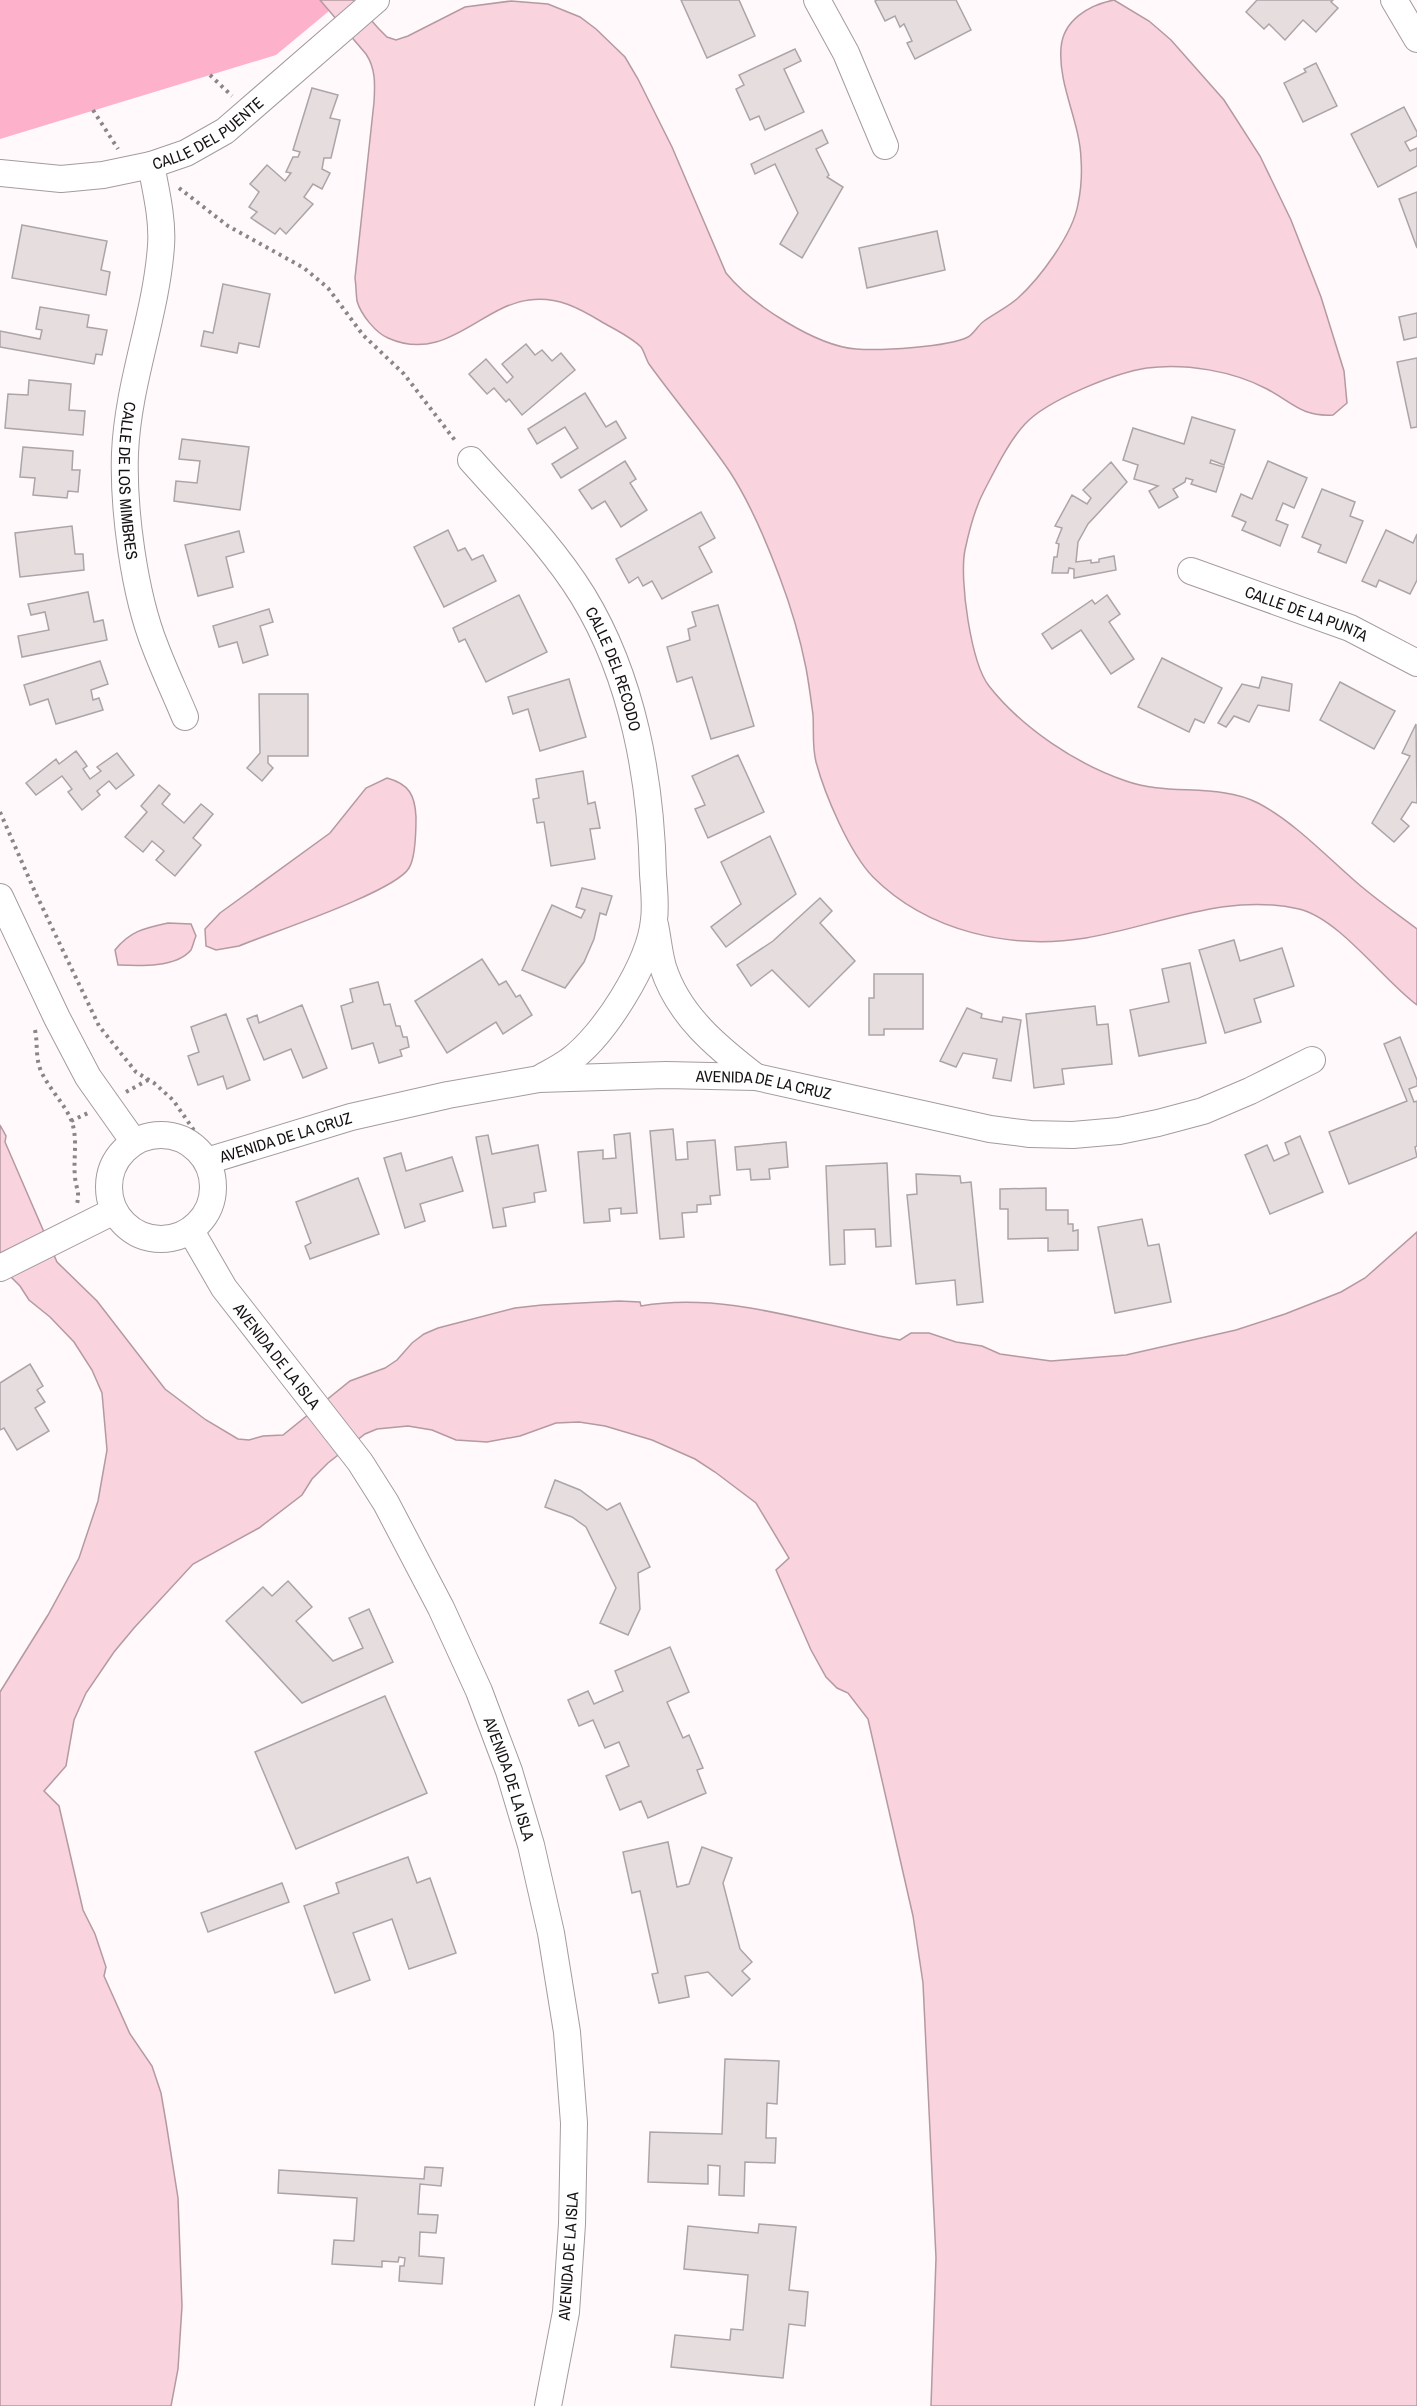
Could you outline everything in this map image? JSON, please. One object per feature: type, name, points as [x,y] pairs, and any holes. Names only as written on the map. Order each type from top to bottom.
[{"type":"street","points":[[817,0],[846,53],[885,146]]},
{"type":"street","points":[[1394,0],[1417,39]]},
{"type":"street","name":"CALLE DEL PUENTE","points":[[0,173],[61,179],[103,175],[151,165],[186,153],[225,130],[372,3]]},
{"type":"street","name":"CALLE DE LOS MIMBRES","points":[[151,165],[161,243],[158,273],[138,363],[125,453],[127,497],[140,598],[154,645],[186,717]]},
{"type":"street","name":"CALLE DEL RECODO","points":[[471,460],[548,544],[583,597],[608,643],[625,690],[639,750],[652,829],[654,920],[663,967],[678,1001],[699,1028],[721,1050],[756,1077]]},
{"type":"street","name":"CALLE DE LA PUNTA","points":[[1191,571],[1350,628],[1417,663]]},
{"type":"street","points":[[0,897],[57,1018],[88,1077],[134,1142]]},
{"type":"street","name":"CALLE DEL RECODO","points":[[539,1079],[570,1060],[594,1038],[610,1017],[645,952],[654,920]]},
{"type":"street","name":"AVENIDA DE LA CRUZ","points":[[212,1160],[351,1117],[448,1095],[539,1079],[666,1075],[756,1077],[904,1108],[990,1129],[1030,1134],[1073,1135],[1119,1131],[1158,1124],[1203,1111],[1250,1091],[1312,1060]]},
{"type":"street","points":[[154,1136],[175,1136],[188,1142],[212,1160],[214,1191],[210,1207],[191,1231],[170,1239],[148,1238],[134,1233],[122,1223],[114,1211],[109,1196],[109,1180],[122,1152],[134,1142],[154,1136]]},
{"type":"street","points":[[0,1268],[114,1211]]},
{"type":"street","name":"AVENIDA DE LA ISLA","points":[[191,1231],[224,1288],[360,1462],[403,1533],[479,1691],[509,1771],[531,1845],[551,1933],[567,2032],[574,2123],[572,2224],[566,2312],[548,2406]]},
{"type":"path","points":[[210,75],[248,111]]},
{"type":"path","points":[[156,195],[180,188],[228,226],[304,268],[328,288],[363,335],[404,374],[471,460]]},
{"type":"path","points":[[0,812],[35,892],[99,1026],[136,1072],[154,1083],[173,1100],[212,1160]]},
{"type":"path","points":[[34,1027],[38,1041],[36,1057],[41,1072],[71,1121],[76,1143],[75,1178],[80,1192],[65,1236]]},
{"type":"shaded area","points":[[0,0],[320,0],[329,11],[276,55],[0,139]]},
{"type":"shaded area","points":[[320,0],[353,0],[387,37],[396,40],[465,7],[511,1],[548,4],[580,17],[625,57],[638,79],[672,147],[726,273],[751,298],[785,322],[822,340],[856,349],[913,348],[968,337],[984,321],[1018,298],[1036,279],[1063,242],[1075,216],[1079,199],[1081,164],[1080,145],[1063,76],[1061,48],[1067,29],[1079,15],[1095,6],[1114,0],[1149,21],[1171,40],[1224,100],[1260,156],[1291,220],[1321,297],[1344,371],[1347,403],[1333,415],[1313,414],[1239,377],[1209,370],[1162,367],[1118,375],[1082,389],[1049,406],[1025,424],[1013,439],[975,512],[964,563],[965,600],[972,641],[989,686],[1017,716],[1069,755],[1107,774],[1142,785],[1210,791],[1243,797],[1258,803],[1296,829],[1362,887],[1417,929],[1417,1005],[1345,937],[1314,915],[1299,909],[1272,905],[1218,908],[1086,938],[1029,941],[972,933],[945,924],[895,896],[873,877],[847,838],[820,775],[815,756],[813,715],[801,645],[788,600],[764,537],[730,472],[649,364],[641,347],[585,312],[567,304],[549,300],[529,300],[511,304],[462,331],[428,344],[409,344],[383,336],[365,318],[357,301],[355,278],[374,102],[374,77],[372,65],[366,54]]},
{"type":"shaded area","points":[[387,778],[406,787],[414,802],[416,817],[413,857],[409,868],[399,878],[357,900],[239,946],[216,950],[206,946],[205,929],[220,913],[330,833],[366,788]]},
{"type":"shaded area","points":[[168,923],[191,924],[196,936],[191,950],[184,956],[157,965],[118,965],[115,950],[126,938],[145,929]]},
{"type":"shaded area","points":[[0,1125],[6,1136],[5,1142],[57,1262],[97,1301],[165,1389],[206,1420],[238,1439],[249,1440],[263,1436],[283,1435],[350,1381],[385,1368],[397,1360],[412,1343],[424,1334],[438,1328],[515,1308],[619,1301],[640,1302],[641,1306],[706,1303],[771,1312],[900,1340],[911,1333],[929,1333],[956,1342],[982,1346],[1000,1354],[1051,1361],[1126,1355],[1236,1330],[1341,1292],[1365,1278],[1417,1232],[1417,2406],[931,2406],[936,2258],[923,1983],[913,1916],[868,1719],[848,1693],[837,1688],[826,1677],[811,1650],[776,1570],[789,1558],[756,1503],[695,1459],[652,1440],[605,1426],[579,1422],[556,1423],[520,1436],[487,1442],[456,1440],[432,1430],[408,1426],[377,1429],[365,1434],[328,1463],[312,1479],[302,1495],[259,1528],[193,1564],[114,1652],[86,1693],[74,1720],[66,1766],[44,1791],[59,1806],[83,1910],[95,1934],[106,1967],[104,1976],[130,2034],[152,2066],[161,2093],[178,2198],[182,2306],[178,2369],[171,2406],[0,2406],[0,1692],[48,1615],[79,1558],[98,1501],[107,1450],[102,1393],[92,1370],[74,1342],[50,1317],[29,1300],[20,1286],[0,1266]]},
{"type":"building","points":[[681,0],[739,0],[755,36],[707,58]]},
{"type":"building","points":[[956,0],[971,30],[915,59],[907,43],[912,41],[904,24],[900,27],[895,16],[885,21],[875,1]]},
{"type":"building","points":[[1257,0],[1333,0],[1331,2],[1338,8],[1316,32],[1303,20],[1285,40],[1269,24],[1264,29],[1246,12]]},
{"type":"building","points":[[795,49],[801,61],[784,69],[804,112],[765,130],[759,116],[750,120],[736,89],[744,85],[739,75]]},
{"type":"building","points":[[1316,63],[1337,106],[1303,122],[1284,83],[1306,72],[1304,69]]},
{"type":"building","points":[[312,88],[338,95],[330,118],[340,120],[331,158],[324,158],[322,169],[330,173],[322,189],[313,184],[304,197],[313,204],[286,234],[280,228],[275,234],[251,218],[257,212],[249,207],[259,192],[250,184],[267,165],[285,181],[291,173],[286,172],[293,157],[298,157],[300,152],[293,150]]},
{"type":"building","points":[[1404,107],[1417,132],[1417,136],[1405,142],[1410,151],[1417,148],[1417,166],[1378,187],[1351,134]]},
{"type":"building","points":[[822,130],[828,143],[816,149],[829,175],[827,177],[843,187],[802,258],[780,244],[798,213],[775,164],[755,174],[751,164]]},
{"type":"building","points":[[1417,192],[1417,248],[1399,199]]},
{"type":"building","points":[[22,225],[107,241],[101,270],[110,272],[106,295],[12,278]]},
{"type":"building","points":[[937,231],[945,270],[867,288],[859,248]]},
{"type":"building","points":[[223,284],[270,294],[259,347],[239,343],[237,353],[201,346],[204,331],[213,333]]},
{"type":"building","points":[[40,307],[89,315],[87,327],[107,330],[102,355],[96,354],[94,364],[0,347],[0,331],[40,339],[42,330],[36,329]]},
{"type":"building","points":[[1417,313],[1417,337],[1404,340],[1399,317]]},
{"type":"building","points":[[526,344],[535,355],[542,350],[552,361],[561,353],[575,370],[522,415],[509,399],[506,402],[494,388],[487,394],[469,374],[486,359],[507,383],[513,377],[502,364]]},
{"type":"building","points":[[1417,358],[1417,427],[1411,428],[1397,362]]},
{"type":"building","points":[[29,380],[71,384],[69,410],[85,411],[83,435],[5,428],[8,394],[28,395]]},
{"type":"building","points":[[585,393],[606,427],[616,421],[626,438],[561,478],[552,464],[578,448],[565,427],[537,444],[528,429]]},
{"type":"building","points":[[1192,417],[1235,430],[1224,465],[1211,460],[1210,463],[1224,467],[1216,492],[1191,484],[1193,480],[1186,478],[1185,482],[1173,489],[1178,497],[1159,508],[1149,491],[1158,486],[1134,479],[1138,465],[1123,460],[1133,428],[1184,444]]},
{"type":"building","points":[[182,439],[249,447],[240,510],[174,501],[176,481],[197,483],[200,461],[179,459]]},
{"type":"building","points":[[23,447],[73,451],[72,470],[80,470],[78,492],[68,491],[67,498],[33,495],[35,478],[20,477]]},
{"type":"building","points":[[625,461],[636,479],[630,483],[647,510],[621,527],[605,501],[592,509],[579,490]]},
{"type":"building","points":[[1268,461],[1307,478],[1294,508],[1283,503],[1276,520],[1288,525],[1280,546],[1242,530],[1246,522],[1232,516],[1241,494],[1252,499]]},
{"type":"building","points":[[1111,462],[1127,482],[1088,524],[1078,542],[1076,562],[1091,560],[1091,563],[1099,562],[1099,559],[1114,556],[1116,570],[1074,578],[1074,569],[1069,568],[1068,573],[1052,573],[1054,557],[1057,557],[1059,544],[1056,543],[1062,528],[1055,526],[1072,495],[1087,504],[1091,498],[1083,490]]},
{"type":"building","points":[[1322,489],[1355,502],[1350,516],[1363,521],[1346,563],[1318,552],[1321,545],[1302,537]]},
{"type":"building","points":[[701,512],[715,538],[699,547],[712,572],[662,599],[652,581],[643,586],[638,577],[629,583],[616,559]]},
{"type":"building","points":[[72,526],[75,554],[83,554],[84,570],[20,577],[15,533]]},
{"type":"building","points":[[448,530],[458,551],[465,548],[472,560],[483,555],[496,581],[444,607],[414,547]]},
{"type":"building","points":[[1386,530],[1413,543],[1417,534],[1417,580],[1410,594],[1379,580],[1376,587],[1362,581]]},
{"type":"building","points":[[239,531],[244,552],[226,557],[233,587],[198,596],[185,545]]},
{"type":"building","points":[[88,592],[94,622],[103,620],[107,640],[22,657],[18,636],[49,630],[45,612],[31,615],[28,604]]},
{"type":"building","points":[[519,595],[547,652],[486,682],[465,639],[459,642],[453,628]]},
{"type":"building","points":[[1107,595],[1120,614],[1109,622],[1134,659],[1111,674],[1081,630],[1052,649],[1042,634],[1092,600],[1095,604]]},
{"type":"building","points":[[718,605],[754,726],[711,739],[692,677],[677,682],[667,647],[690,640],[688,629],[696,626],[692,612]]},
{"type":"building","points":[[269,609],[273,622],[260,626],[268,655],[243,663],[237,642],[219,647],[213,626]]},
{"type":"building","points":[[1162,658],[1222,688],[1204,723],[1195,719],[1189,732],[1138,707]]},
{"type":"building","points":[[100,661],[108,684],[91,690],[93,700],[99,698],[103,710],[56,724],[48,699],[30,705],[24,685]]},
{"type":"building","points":[[1262,677],[1292,684],[1289,711],[1258,705],[1249,722],[1234,716],[1226,727],[1218,723],[1242,684],[1259,688]]},
{"type":"building","points":[[569,679],[586,737],[540,751],[528,709],[513,714],[508,697]]},
{"type":"building","points":[[1340,682],[1395,711],[1374,749],[1320,720]]},
{"type":"building","points":[[259,694],[308,694],[308,756],[268,756],[268,763],[273,768],[262,781],[247,768],[260,753]]},
{"type":"building","points":[[1416,724],[1417,803],[1412,802],[1401,819],[1409,826],[1394,842],[1372,823],[1410,756],[1402,753]]},
{"type":"building","points":[[76,751],[87,766],[83,769],[90,779],[101,771],[97,767],[117,753],[134,775],[116,789],[109,781],[97,791],[100,795],[82,810],[68,792],[72,789],[62,776],[36,795],[26,783],[56,759],[59,764]]},
{"type":"building","points":[[738,755],[764,812],[708,838],[695,809],[705,805],[692,776]]},
{"type":"building","points":[[583,771],[588,804],[595,802],[600,828],[590,829],[595,859],[551,866],[544,822],[537,823],[533,799],[539,798],[536,779]]},
{"type":"building","points":[[159,785],[170,794],[162,804],[184,823],[201,804],[213,814],[193,838],[201,845],[175,876],[156,860],[164,851],[152,841],[143,852],[125,837],[147,812],[141,806]]},
{"type":"building","points":[[770,836],[796,894],[726,947],[711,927],[741,904],[721,862]]},
{"type":"building","points":[[582,888],[612,896],[606,915],[600,913],[594,939],[584,962],[565,988],[522,970],[552,905],[581,918],[585,910],[576,907]]},
{"type":"building","points":[[820,898],[832,911],[820,923],[855,961],[809,1007],[772,970],[751,986],[737,965],[773,941]]},
{"type":"building","points":[[1234,940],[1240,961],[1282,948],[1294,986],[1254,999],[1261,1022],[1225,1033],[1199,950]]},
{"type":"building","points":[[482,959],[499,985],[506,981],[516,997],[520,995],[532,1015],[503,1034],[496,1022],[447,1053],[415,1001]]},
{"type":"building","points":[[1190,963],[1206,1043],[1139,1056],[1130,1010],[1169,1002],[1162,969]]},
{"type":"building","points":[[874,974],[923,974],[923,1029],[884,1029],[884,1035],[869,1035],[869,998],[874,998]]},
{"type":"building","points":[[378,982],[384,1005],[390,1004],[396,1026],[400,1026],[403,1037],[407,1037],[409,1047],[400,1050],[402,1056],[379,1063],[373,1043],[352,1049],[341,1006],[353,1002],[350,989]]},
{"type":"building","points":[[302,1005],[327,1068],[303,1078],[291,1049],[264,1060],[247,1019],[257,1015],[259,1023]]},
{"type":"building","points":[[1095,1006],[1097,1025],[1108,1024],[1112,1064],[1062,1069],[1064,1084],[1034,1088],[1026,1014]]},
{"type":"building","points":[[967,1008],[982,1014],[981,1018],[1002,1022],[1003,1017],[1021,1020],[1011,1081],[993,1078],[997,1059],[963,1053],[956,1067],[940,1061]]},
{"type":"building","points":[[226,1014],[250,1080],[227,1089],[223,1076],[198,1085],[188,1056],[199,1052],[191,1027]]},
{"type":"building","points":[[1400,1037],[1417,1080],[1417,1086],[1409,1089],[1414,1102],[1417,1101],[1417,1146],[1415,1147],[1417,1157],[1349,1184],[1329,1132],[1407,1101],[1384,1044]]},
{"type":"building","points":[[673,1129],[676,1160],[688,1159],[687,1142],[715,1140],[720,1195],[710,1196],[711,1204],[697,1205],[697,1212],[682,1213],[684,1237],[660,1239],[650,1131]]},
{"type":"building","points":[[630,1133],[637,1213],[621,1214],[621,1208],[609,1209],[610,1221],[584,1223],[578,1152],[603,1150],[603,1159],[616,1158],[614,1135]]},
{"type":"building","points":[[488,1135],[492,1154],[538,1145],[546,1191],[534,1193],[535,1202],[503,1208],[506,1226],[493,1228],[476,1137]]},
{"type":"building","points":[[1300,1136],[1323,1192],[1270,1214],[1245,1155],[1267,1145],[1274,1161],[1289,1154],[1285,1143]]},
{"type":"building","points":[[786,1142],[788,1167],[769,1169],[770,1179],[751,1180],[750,1169],[737,1170],[735,1147]]},
{"type":"building","points":[[401,1153],[406,1171],[452,1157],[463,1191],[420,1204],[425,1221],[405,1228],[384,1158]]},
{"type":"building","points":[[887,1163],[891,1246],[876,1247],[875,1229],[844,1230],[845,1264],[830,1265],[826,1166]]},
{"type":"building","points":[[916,1174],[960,1176],[961,1183],[971,1182],[983,1302],[957,1305],[955,1280],[916,1284],[907,1195],[917,1194]]},
{"type":"building","points":[[358,1178],[379,1234],[310,1259],[305,1246],[311,1243],[296,1202]]},
{"type":"building","points":[[1046,1188],[1046,1210],[1068,1210],[1068,1224],[1073,1224],[1073,1231],[1078,1230],[1078,1250],[1048,1251],[1048,1238],[1008,1239],[1008,1209],[1000,1209],[1000,1189]]},
{"type":"building","points":[[1142,1219],[1148,1246],[1159,1244],[1171,1302],[1115,1313],[1098,1227]]},
{"type":"building","points":[[30,1364],[43,1386],[37,1390],[45,1402],[35,1408],[49,1431],[17,1450],[4,1428],[0,1430],[0,1383]]},
{"type":"building","points":[[555,1480],[580,1490],[607,1510],[620,1503],[650,1567],[638,1573],[640,1609],[628,1635],[600,1623],[616,1588],[586,1527],[572,1517],[545,1507]]},
{"type":"building","points":[[288,1581],[312,1607],[296,1621],[333,1661],[363,1648],[349,1618],[369,1609],[393,1662],[302,1703],[226,1621],[263,1587],[272,1596]]},
{"type":"building","points":[[670,1647],[689,1692],[667,1702],[683,1738],[689,1735],[703,1768],[697,1770],[706,1793],[648,1818],[641,1801],[620,1810],[606,1776],[629,1766],[619,1742],[605,1748],[593,1720],[579,1726],[568,1700],[588,1691],[594,1704],[623,1691],[615,1671]]},
{"type":"building","points":[[385,1696],[427,1793],[296,1849],[255,1752]]},
{"type":"building","points":[[668,1842],[677,1887],[689,1884],[702,1847],[732,1858],[723,1883],[740,1949],[752,1962],[742,1971],[750,1979],[732,1996],[708,1972],[685,1976],[689,1997],[659,2003],[652,1974],[658,1973],[640,1891],[632,1893],[623,1852]]},
{"type":"building","points":[[408,1857],[417,1883],[430,1878],[456,1953],[409,1969],[392,1919],[353,1933],[370,1980],[335,1993],[304,1906],[339,1893],[336,1883]]},
{"type":"building","points":[[282,1883],[289,1902],[208,1932],[201,1913]]},
{"type":"building","points":[[725,2059],[779,2061],[777,2104],[767,2103],[766,2138],[776,2138],[775,2163],[745,2162],[744,2196],[719,2195],[720,2166],[708,2165],[708,2184],[648,2182],[650,2132],[722,2134]]},
{"type":"building","points":[[425,2167],[443,2168],[441,2186],[420,2184],[418,2214],[438,2215],[436,2233],[420,2232],[419,2256],[444,2258],[442,2284],[399,2281],[400,2266],[404,2266],[405,2258],[399,2257],[398,2262],[382,2261],[382,2267],[332,2264],[334,2240],[354,2241],[357,2198],[278,2193],[279,2170],[424,2179]]},
{"type":"building","points":[[759,2224],[796,2227],[789,2290],[808,2292],[805,2326],[789,2324],[783,2378],[671,2367],[675,2335],[730,2340],[731,2329],[743,2330],[748,2275],[684,2269],[688,2226],[758,2233]]}]
